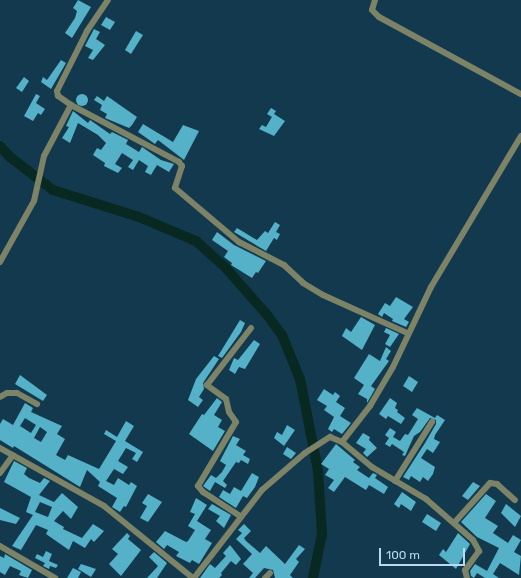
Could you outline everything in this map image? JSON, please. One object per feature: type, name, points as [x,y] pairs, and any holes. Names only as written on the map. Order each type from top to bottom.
[{"type":"street","points":[[108,0],[88,30],[57,92],[58,96],[71,105],[179,162],[182,166],[175,188],[239,242],[284,265],[303,283],[323,295],[407,333]]},
{"type":"street","points":[[375,0],[372,10],[379,17],[521,94]]},
{"type":"street","points":[[0,262],[29,212],[37,189],[39,172],[44,156],[71,105]]},
{"type":"street","points":[[342,442],[381,390],[407,333],[457,242],[521,136]]},
{"type":"street","points":[[240,516],[198,489],[198,486],[236,422],[229,412],[226,399],[207,385],[251,328]]},
{"type":"street","points":[[0,397],[7,393],[17,393],[36,404]]},
{"type":"street","points":[[394,481],[432,422]]},
{"type":"street","points":[[0,448],[104,506],[193,578],[240,516],[262,490],[305,453],[332,437],[342,442],[372,467],[426,499],[454,523],[478,548],[477,554],[465,570],[467,578]]},
{"type":"street","points":[[0,473],[13,455]]},
{"type":"street","points":[[454,523],[490,483],[497,484],[515,500]]},
{"type":"street","points":[[0,546],[55,578]]},
{"type":"street","points":[[265,578],[270,573]]},
{"type":"building","points":[[78,0],[91,7],[72,38],[65,33],[75,18],[77,11],[73,8]]},
{"type":"building","points":[[106,17],[115,22],[110,30],[101,25]]},
{"type":"building","points":[[94,29],[100,32],[96,39],[105,45],[93,60],[88,58],[93,50],[85,46]]},
{"type":"building","points":[[136,31],[143,35],[131,54],[125,50]]},
{"type":"building","points":[[61,60],[66,63],[51,89],[41,82],[43,77],[47,80]]},
{"type":"building","points":[[24,77],[29,81],[22,92],[16,88]]},
{"type":"building","points":[[36,94],[40,96],[36,103],[45,109],[41,115],[38,113],[33,121],[24,116]]},
{"type":"building","points":[[82,94],[86,96],[88,100],[86,104],[82,106],[78,104],[76,100],[78,96]]},
{"type":"building","points":[[97,96],[104,101],[107,96],[137,117],[132,125],[129,128],[105,118],[107,114],[100,110],[102,105],[94,100]]},
{"type":"building","points":[[271,108],[276,111],[274,114],[285,121],[274,136],[259,129],[262,125],[266,127],[272,117],[267,114]]},
{"type":"building","points":[[73,111],[88,123],[90,120],[110,134],[112,132],[128,140],[126,144],[139,152],[142,147],[161,160],[174,164],[169,172],[157,165],[151,175],[145,172],[148,166],[139,160],[133,170],[128,167],[133,160],[122,153],[115,164],[122,168],[118,173],[104,166],[105,163],[93,155],[97,148],[101,150],[106,143],[98,135],[78,123],[70,143],[62,138],[69,127],[66,126]]},
{"type":"building","points":[[143,124],[173,142],[183,125],[199,131],[184,160],[158,140],[155,144],[138,132]]},
{"type":"building","points":[[275,222],[280,225],[276,232],[280,234],[277,240],[274,238],[266,251],[234,232],[237,228],[257,240],[265,231],[268,233]]},
{"type":"building","points":[[217,232],[234,245],[266,261],[258,273],[256,272],[252,278],[231,265],[232,263],[224,257],[228,251],[212,240]]},
{"type":"building","points":[[396,297],[413,307],[404,319],[409,322],[406,327],[392,321],[393,319],[384,313],[382,317],[378,314],[385,303],[390,306]]},
{"type":"building","points":[[361,317],[375,325],[362,350],[342,336],[346,328],[351,332]]},
{"type":"building","points":[[240,320],[245,323],[241,332],[222,358],[218,356]]},
{"type":"building","points":[[386,328],[399,334],[390,347],[385,344],[390,335],[384,332]]},
{"type":"building","points":[[254,340],[260,344],[245,369],[239,367],[235,374],[229,370],[234,358],[238,360]]},
{"type":"building","points":[[386,347],[391,351],[386,359],[389,361],[371,386],[375,389],[367,403],[367,399],[358,394],[364,385],[354,378],[369,354],[380,361]]},
{"type":"building","points":[[214,356],[219,359],[203,383],[204,389],[199,397],[203,400],[198,407],[188,400],[196,379]]},
{"type":"building","points":[[20,375],[47,395],[43,401],[15,384]]},
{"type":"building","points":[[409,376],[418,382],[412,392],[403,386]]},
{"type":"building","points":[[324,389],[333,395],[335,392],[340,396],[336,402],[345,408],[340,416],[351,423],[342,434],[334,429],[332,432],[328,429],[334,417],[324,410],[327,406],[317,400]]},
{"type":"building","points":[[217,398],[222,402],[214,415],[222,420],[218,427],[225,431],[213,451],[189,434],[202,414],[204,415]]},
{"type":"building","points":[[390,398],[397,403],[395,408],[398,410],[397,412],[405,418],[401,424],[388,416],[386,419],[379,414]]},
{"type":"building","points":[[25,403],[33,408],[31,412],[62,426],[57,434],[65,439],[56,455],[65,460],[68,455],[99,469],[116,441],[104,434],[106,430],[117,437],[126,421],[134,426],[125,441],[143,452],[137,462],[132,459],[136,453],[126,448],[118,461],[128,467],[123,474],[114,469],[106,481],[114,485],[118,478],[129,485],[131,482],[137,486],[126,507],[124,506],[120,512],[112,507],[117,498],[98,486],[100,482],[87,470],[80,487],[14,446],[13,448],[0,440],[0,424],[3,419],[13,425]],"holes":[[[25,418],[36,425],[31,433],[20,426]],[[40,427],[47,432],[41,442],[34,438]]]},
{"type":"building","points":[[417,408],[435,418],[437,415],[445,420],[434,439],[440,442],[433,453],[427,449],[421,458],[435,467],[433,474],[428,481],[423,477],[420,482],[411,476],[409,480],[403,477],[436,424],[436,420],[430,418],[420,432],[414,436],[405,456],[402,455],[404,452],[392,444],[390,447],[385,444],[389,438],[385,435],[390,428],[396,432],[393,437],[400,441],[405,434],[408,435],[418,419],[412,415]]},
{"type":"building","points":[[287,425],[295,430],[284,446],[274,438],[277,432],[282,435]]},
{"type":"building","points":[[363,433],[370,437],[369,440],[377,448],[367,457],[363,453],[366,449],[356,443]]},
{"type":"building","points":[[233,436],[240,439],[236,445],[246,451],[243,455],[250,459],[248,464],[241,460],[239,463],[236,462],[223,481],[227,485],[225,488],[215,482],[210,491],[203,486],[211,475],[216,478],[222,472],[226,465],[220,461]]},
{"type":"building","points":[[336,444],[355,460],[353,462],[360,467],[357,470],[369,478],[373,473],[377,475],[375,478],[388,487],[384,494],[369,485],[366,490],[345,477],[334,492],[328,488],[334,480],[325,475],[329,469],[321,464]]},
{"type":"building","points":[[287,447],[296,453],[291,459],[283,454]]},
{"type":"building","points":[[14,461],[27,468],[24,474],[29,478],[40,483],[44,478],[50,481],[39,495],[54,502],[62,493],[78,507],[71,519],[63,511],[54,521],[64,527],[63,529],[82,538],[93,524],[104,531],[94,542],[91,539],[85,548],[73,541],[69,550],[46,534],[48,530],[36,525],[21,550],[12,546],[33,515],[26,512],[31,497],[4,482]],"holes":[[[40,502],[52,507],[48,517],[35,512]]]},
{"type":"building","points":[[252,473],[259,477],[255,487],[247,498],[243,496],[236,508],[219,497],[223,490],[230,494],[234,487],[241,491]]},
{"type":"building","points":[[473,482],[480,486],[468,500],[462,496]]},
{"type":"building","points":[[402,492],[416,502],[411,511],[401,504],[399,508],[394,504]]},
{"type":"building","points":[[148,494],[162,502],[148,522],[140,518],[147,506],[142,503]]},
{"type":"building","points":[[486,494],[496,501],[485,518],[498,526],[493,533],[508,543],[513,535],[521,540],[514,552],[521,556],[519,575],[500,563],[493,574],[499,578],[485,578],[477,573],[474,578],[471,576],[470,571],[475,564],[487,571],[499,548],[477,537],[461,522]]},
{"type":"building","points":[[196,498],[207,505],[197,521],[211,530],[205,539],[212,543],[199,564],[192,560],[190,563],[176,556],[179,552],[167,545],[164,549],[156,542],[165,531],[186,542],[188,541],[195,530],[188,526],[195,514],[190,512]]},
{"type":"building","points":[[212,504],[231,515],[224,528],[216,521],[220,516],[208,509]]},
{"type":"building","points":[[506,504],[521,516],[515,527],[501,513]]},
{"type":"building","points":[[0,508],[20,518],[16,524],[0,520]]},
{"type":"building","points":[[427,514],[441,523],[436,531],[422,522]]},
{"type":"building","points":[[244,524],[251,531],[244,538],[246,541],[260,553],[266,546],[285,564],[299,545],[305,549],[296,559],[299,562],[290,575],[293,578],[275,578],[273,570],[264,568],[255,578],[249,578],[253,573],[243,564],[252,554],[236,539],[242,533],[238,530]]},
{"type":"building","points":[[127,533],[130,536],[128,539],[141,550],[121,576],[109,564],[118,554],[112,549]]},
{"type":"building","points":[[458,533],[470,544],[456,569],[439,555],[443,549],[446,552]]},
{"type":"building","points":[[230,545],[241,559],[236,565],[231,561],[221,573],[222,575],[219,578],[200,578],[210,564],[215,568],[226,556],[223,553]]},
{"type":"building","points":[[46,551],[52,554],[49,561],[58,565],[56,568],[50,566],[49,569],[43,566],[45,563],[35,558],[37,554],[43,557]]},
{"type":"building","points":[[154,552],[167,563],[157,578],[147,578],[158,566],[149,557]]},
{"type":"building","points":[[5,554],[32,570],[28,578],[19,575],[21,571],[10,566],[5,575],[0,572],[0,556],[4,558]]},
{"type":"building","points":[[81,564],[96,569],[91,577],[78,569]]},
{"type":"building","points":[[73,568],[81,572],[78,578],[67,578]]},
{"type":"waterway","points":[[0,146],[10,157],[53,190],[139,217],[196,241],[225,267],[268,316],[282,335],[300,379],[318,471],[322,534],[313,578]]}]
